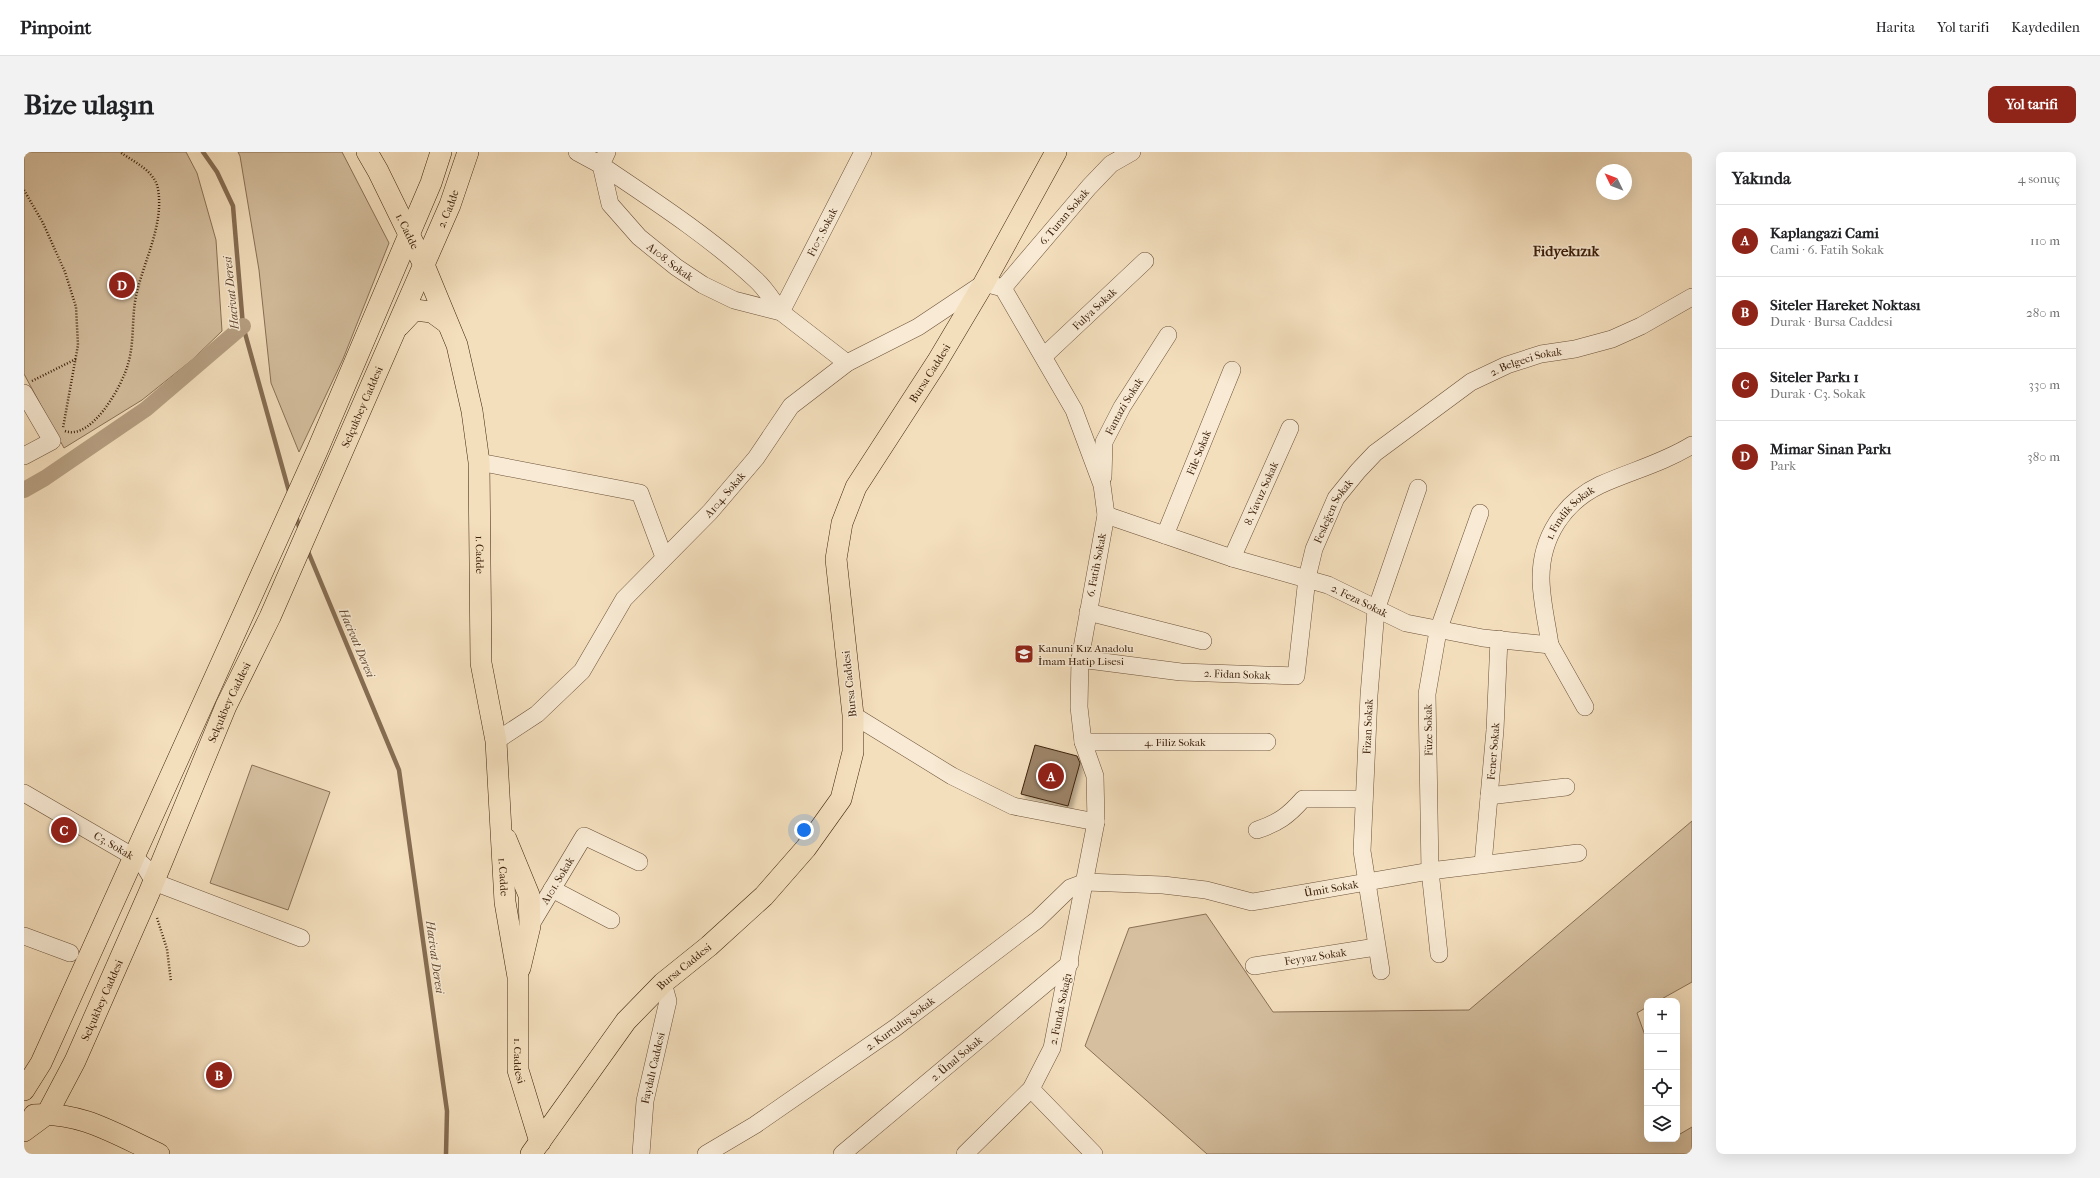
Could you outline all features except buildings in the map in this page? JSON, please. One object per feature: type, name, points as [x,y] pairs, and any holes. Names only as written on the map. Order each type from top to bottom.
[{"type":"main road","name":"1. Cadde","points":[[367,152],[378,171],[424,265],[457,344],[472,411],[479,462],[481,663],[496,741],[506,902],[518,977]]},
{"type":"main road","points":[[46,1114],[34,1103],[26,1087],[41,1063],[317,451],[431,183],[441,152]]},
{"type":"main road","name":"2. Cadde","points":[[424,265],[450,205],[468,152]]},
{"type":"main road","name":"Bursa Caddesi","points":[[535,1148],[589,1070],[626,1021],[663,983],[709,946],[764,896],[806,848],[841,799],[853,752],[853,714],[836,559],[842,523],[856,487],[937,362],[993,286],[1056,152]]},
{"type":"main road","points":[[378,171],[400,193],[411,198],[420,194],[431,183]]},
{"type":"main road","name":"Selçukbey Caddesi","points":[[24,1131],[46,1114],[75,1061],[151,887],[226,706],[270,617],[424,265]]},
{"type":"main road","points":[[392,336],[405,317],[414,310],[432,312],[448,323]]},
{"type":"main road","points":[[208,690],[226,706]]},
{"type":"main road","points":[[501,826],[529,895],[530,926],[518,977]]},
{"type":"main road","name":"1. Caddesi","points":[[518,977],[518,1070],[535,1148]]},
{"type":"main road","points":[[24,1116],[46,1114],[79,1118],[159,1154]]},
{"type":"street","name":"A108. Sokak","points":[[577,152],[604,158],[652,199],[757,281],[781,312],[847,363]]},
{"type":"street","name":"6. Turan Sokak","points":[[993,286],[1111,164],[1132,152]]},
{"type":"street","name":"F107. Sokak","points":[[781,312],[860,153]]},
{"type":"street","name":"A108. Sokak","points":[[604,158],[610,204],[639,237],[676,267],[703,285],[734,300],[781,312]]},
{"type":"street","name":"Fulya Sokak","points":[[1044,356],[1145,261]]},
{"type":"street","name":"6. Fatih Sokak","points":[[993,286],[1044,356],[1074,410],[1102,485],[1106,515],[1080,659],[1079,707],[1084,742],[1095,776],[1096,822],[1086,882]]},
{"type":"street","name":"A104. Sokak","points":[[496,741],[537,714],[582,671],[624,599],[710,512],[756,458],[790,406],[847,363],[918,328],[993,286]]},
{"type":"street","name":"2. Belgeci Sokak","points":[[1375,453],[1471,382],[1507,365],[1541,354],[1575,349],[1612,339],[1641,326],[1692,297]]},
{"type":"street","name":"Fantazi Sokak","points":[[1102,485],[1104,442],[1122,406],[1168,335]]},
{"type":"street","name":"File Sokak","points":[[1165,535],[1232,370]]},
{"type":"street","points":[[24,456],[52,441],[26,387]]},
{"type":"street","name":"8. Yavuz Sokak","points":[[1232,558],[1290,428]]},
{"type":"street","name":"1. Fındik Sokak","points":[[1550,644],[1541,577],[1546,542],[1561,514],[1581,495],[1600,485],[1655,465],[1692,445]]},
{"type":"street","name":"Fesleğen Sokak","points":[[1307,578],[1314,549],[1336,498],[1375,453]]},
{"type":"street","points":[[479,462],[640,493],[664,557]]},
{"type":"street","name":"Fizan Sokak","points":[[1381,971],[1376,947],[1362,850],[1369,695],[1376,610],[1418,488]]},
{"type":"street","name":"Füze Sokak","points":[[1439,954],[1430,871],[1427,694],[1438,630],[1480,513]]},
{"type":"street","name":"2. Feza Sokak","points":[[1106,515],[1232,558],[1328,585],[1376,610],[1406,623],[1499,640],[1550,644]]},
{"type":"street","name":"2. Fidan Sokak","points":[[1080,659],[1181,672],[1296,676],[1307,578]]},
{"type":"street","points":[[1088,612],[1203,641]]},
{"type":"street","name":"Fener Sokak","points":[[1484,864],[1495,730],[1499,640]]},
{"type":"street","points":[[1550,644],[1585,707]]},
{"type":"street","points":[[853,714],[952,776],[1013,806],[1096,822]]},
{"type":"street","name":"4. Filiz Sokak","points":[[1084,742],[1267,742]]},
{"type":"street","points":[[1490,796],[1566,787]]},
{"type":"street","name":"C3. Sokak","points":[[24,793],[134,858],[145,867],[151,887]]},
{"type":"street","points":[[1257,830],[1274,824],[1289,815],[1303,799],[1364,799]]},
{"type":"street","name":"A101. Sokak","points":[[530,926],[584,836],[639,862]]},
{"type":"street","name":"Ümit Sokak","points":[[1086,882],[1163,885],[1192,888],[1206,890],[1252,902],[1430,871],[1578,853]]},
{"type":"street","name":"2. Funda Sokağı","points":[[971,1152],[1031,1089],[1052,1048],[1086,882]]},
{"type":"street","name":"2. Kurtuluş Sokak","points":[[706,1154],[755,1125],[895,1028],[1037,920],[1070,888],[1086,882]]},
{"type":"street","points":[[151,887],[301,938]]},
{"type":"street","points":[[552,889],[611,920]]},
{"type":"street","points":[[24,936],[70,953]]},
{"type":"street","name":"Feyyaz Sokak","points":[[1254,966],[1376,947]]},
{"type":"street","name":"2. Ünal Sokak","points":[[842,1154],[1070,963]]},
{"type":"street","name":"Faydalı Caddesi","points":[[642,1154],[645,1101],[668,1001],[663,983]]},
{"type":"street","points":[[1031,1089],[1094,1154]]},
{"type":"path","points":[[24,190],[43,223],[66,272],[76,307],[78,345],[64,426],[61,430],[69,433],[80,430],[92,423],[109,405],[128,364],[136,293],[160,212],[158,188],[149,171],[120,152]]},
{"type":"path","points":[[26,387],[76,359]]},
{"type":"path","points":[[151,887],[167,949],[171,982]]},
{"type":"shaded area","points":[[24,152],[186,152],[197,173],[216,240],[222,331],[192,360],[142,400],[64,448],[24,374]]},
{"type":"shaded area","points":[[238,152],[342,152],[389,243],[343,359],[299,452],[271,383],[259,270],[240,156]]},
{"type":"shaded area","points":[[252,765],[330,792],[288,910],[210,883]]},
{"type":"shaded area","points":[[1692,821],[1692,982],[1663,998],[1644,998],[1644,1009],[1637,1013],[1644,1033],[1644,1142],[1680,1142],[1680,1134],[1692,1127],[1692,1154],[1207,1154],[1085,1046],[1129,928],[1206,914],[1273,1012],[1469,1010]]},
{"type":"waterway","name":"Hacivat Deresi","points":[[203,152],[217,172],[233,206],[243,326],[290,495]]},
{"type":"waterway","points":[[24,490],[45,478],[146,409],[243,326]]},
{"type":"waterway","name":"Hacivat Deresi","points":[[296,515],[300,531]]},
{"type":"waterway","name":"Hacivat Deresi","points":[[307,549],[399,770],[447,1111],[446,1154]]},
{"type":"place","name":"Mimar Sinan Parkı","points":[[122,285]]},
{"type":"place","name":"Kanuni Kız Anadolu İmam Hatip Lisesi","points":[[1024,654]]},
{"type":"place","name":"Kaplangazi Cami","points":[[1051,776]]},
{"type":"place","name":"Siteler Parkı 1","points":[[64,830]]},
{"type":"place","name":"Siteler Hareket Noktası","points":[[219,1075]]},
{"type":"district","name":"Fidyekızık","points":[[1566,251]]}]
